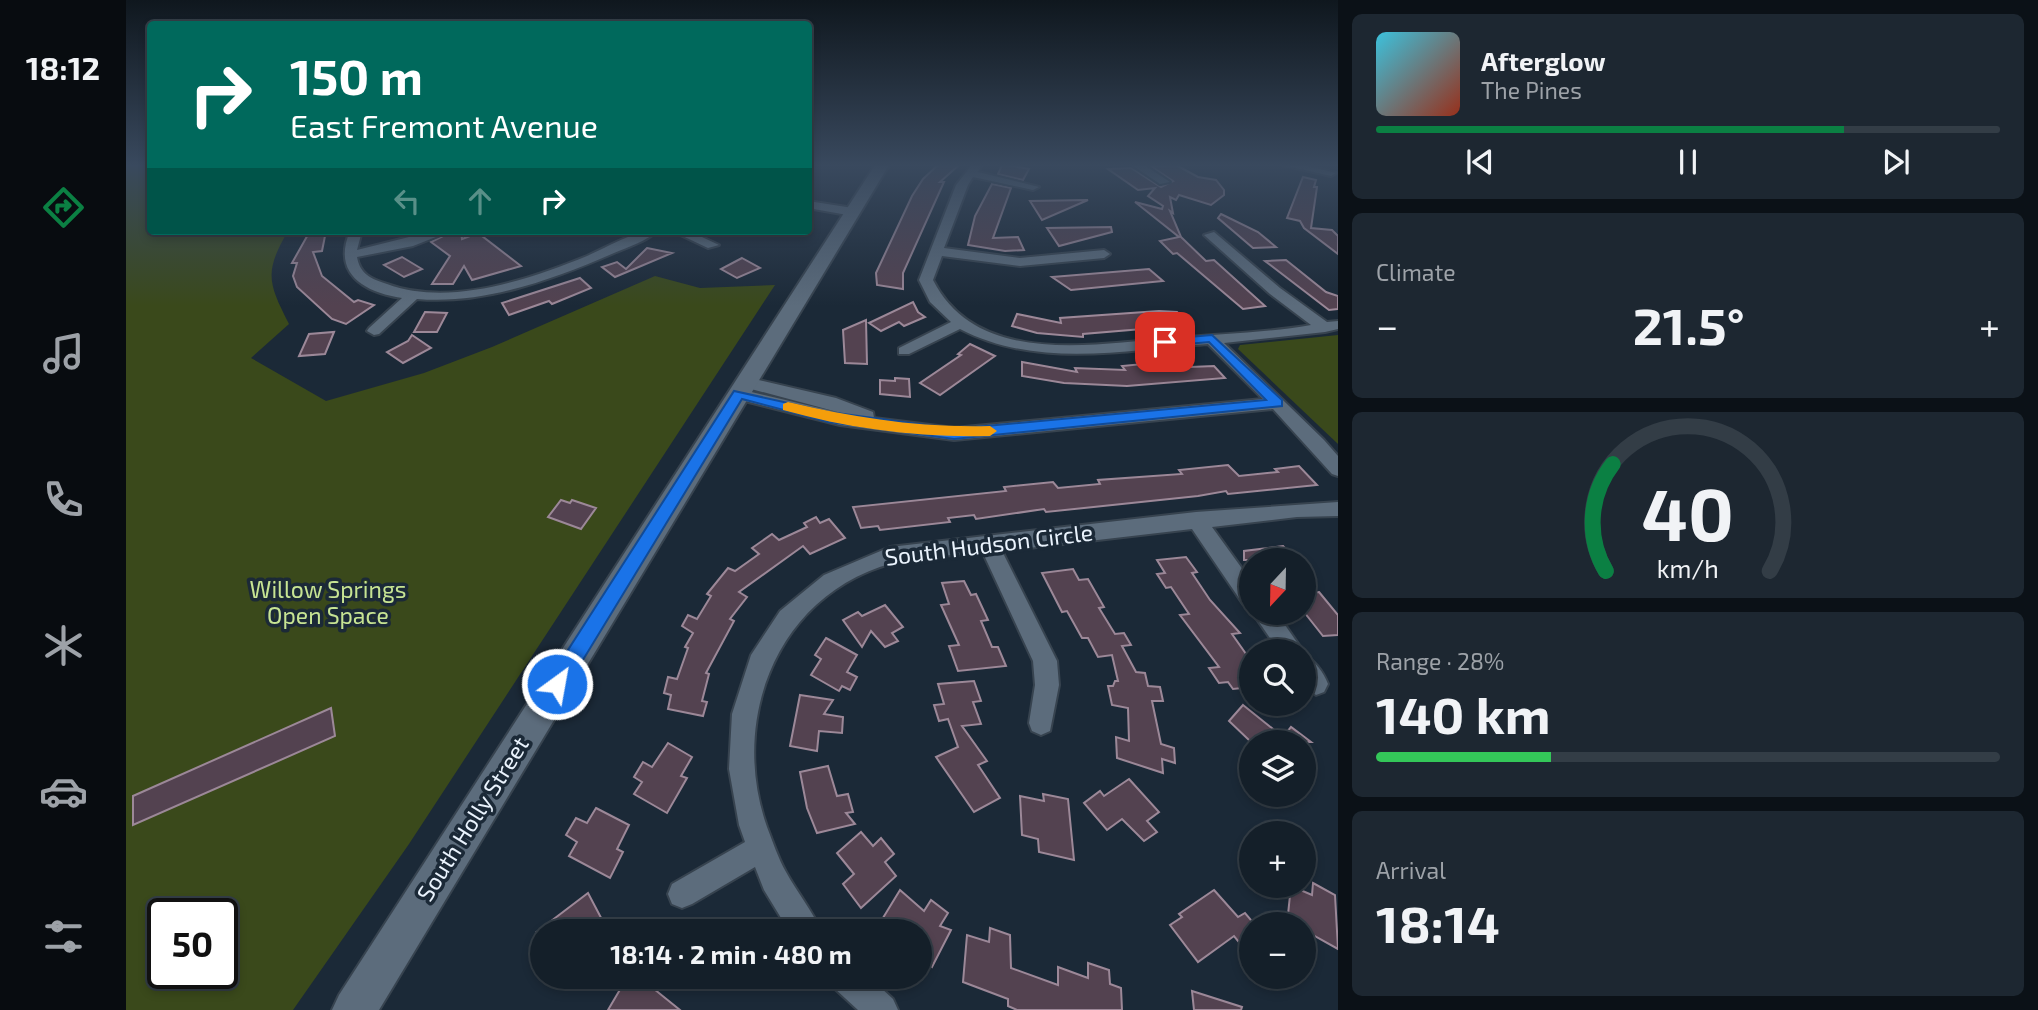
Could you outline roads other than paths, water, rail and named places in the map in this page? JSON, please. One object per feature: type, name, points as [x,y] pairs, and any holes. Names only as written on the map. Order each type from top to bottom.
[{"type":"main road","name":"South Holly Street","points":[[354,1010],[852,212]]},
{"type":"street","points":[[812,212],[850,216]]},
{"type":"street","points":[[836,212],[850,216]]},
{"type":"street","points":[[953,212],[927,275],[930,292],[943,309],[961,323],[1013,344],[1060,350],[1331,326]]},
{"type":"street","points":[[354,235],[349,246],[349,255],[352,267],[361,278],[379,287],[412,296],[458,296],[496,290],[642,235]]},
{"type":"street","points":[[349,255],[409,243],[432,235]]},
{"type":"street","points":[[689,235],[713,244]]},
{"type":"street","points":[[1210,235],[1267,285],[1331,326]]},
{"type":"street","points":[[935,251],[984,260],[1035,262],[1104,254]]},
{"type":"street","points":[[373,331],[412,296]]},
{"type":"street","points":[[904,351],[961,323]]},
{"type":"street","points":[[1212,338],[1318,444],[1338,469]]},
{"type":"street","points":[[743,388],[829,417],[933,433],[978,432],[1277,403]]},
{"type":"street","name":"South Hudson Circle","points":[[797,919],[760,849],[746,800],[741,763],[742,728],[753,674],[781,622],[807,595],[828,579],[867,561],[890,555],[1297,509],[1338,509]]},
{"type":"street","points":[[1196,520],[1239,581]]},
{"type":"street","points":[[988,543],[1045,661],[1047,685],[1041,723]]},
{"type":"street","points":[[1272,625],[1283,639]]},
{"type":"street","points":[[682,894],[760,849]]},
{"type":"street","points":[[859,989],[882,1010]]},
{"type":"park label","name":"Willow Springs Open Space","points":[[328,603]]}]
